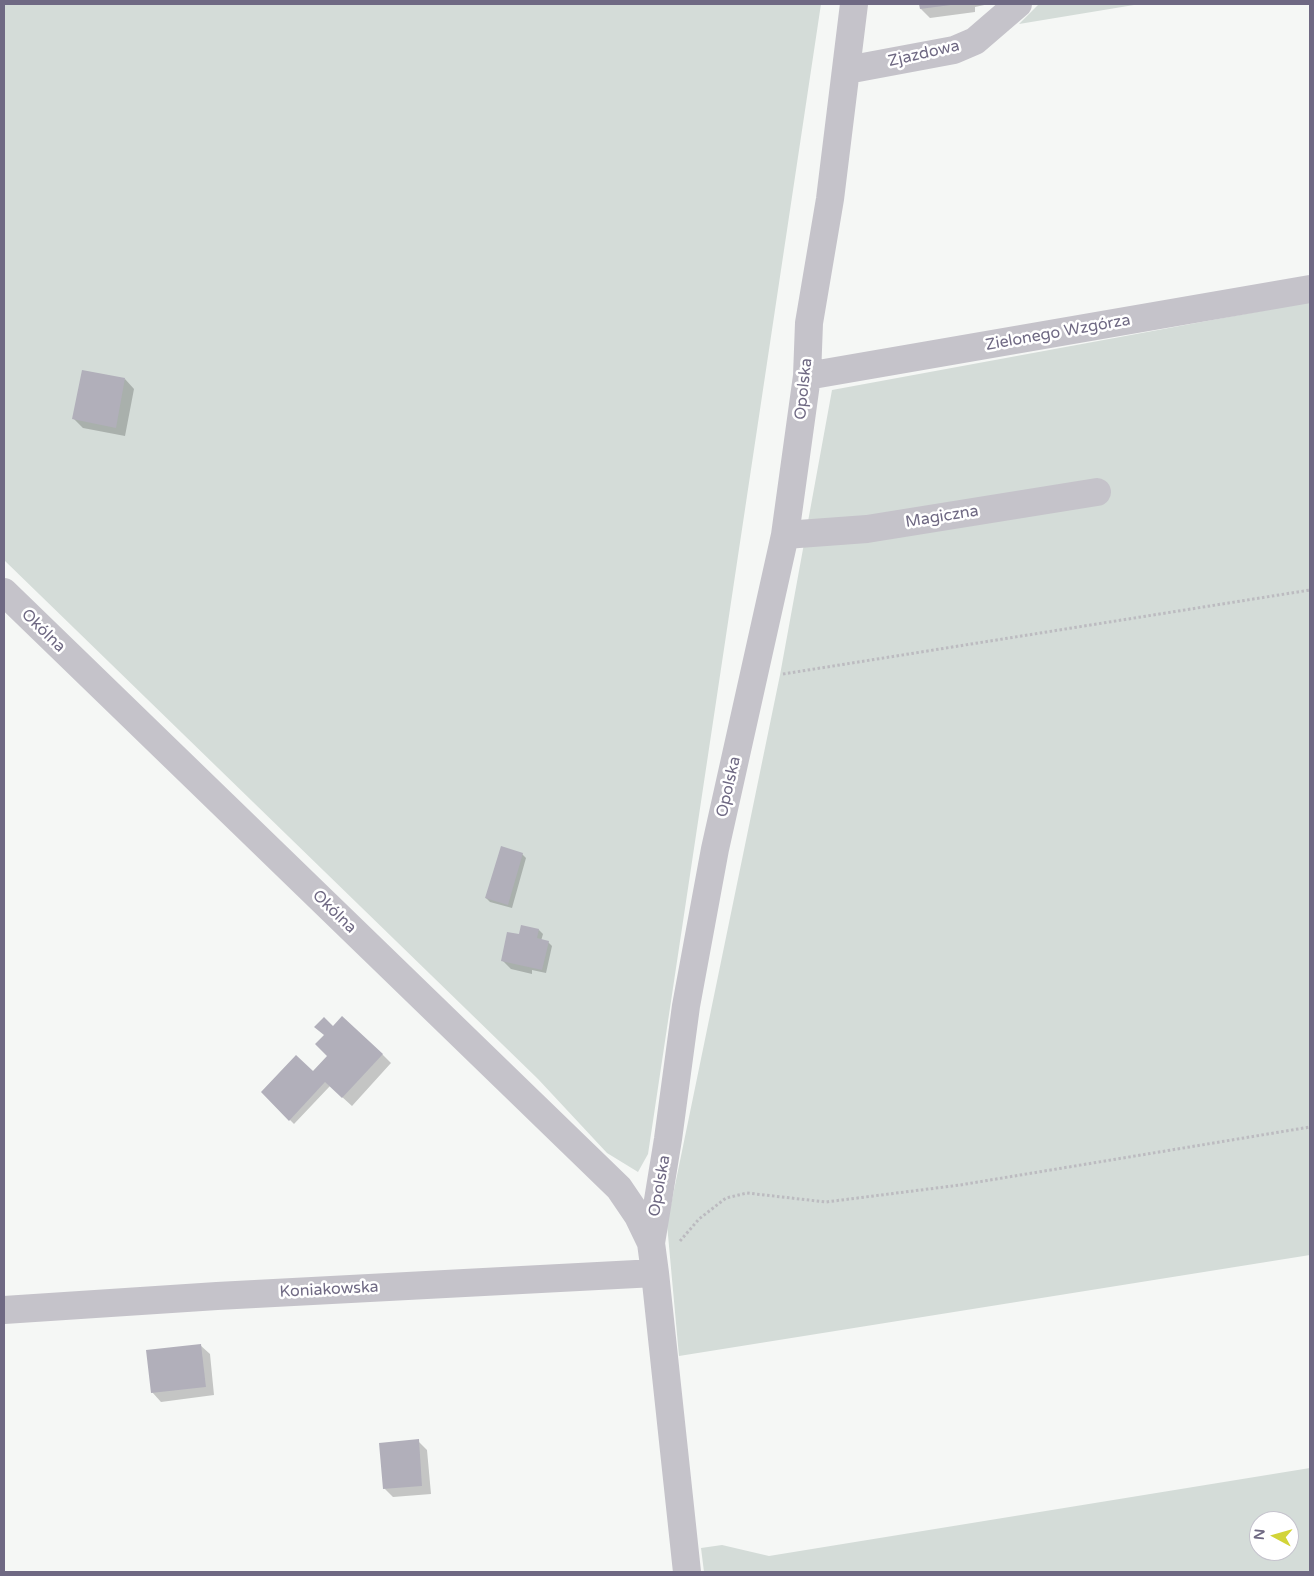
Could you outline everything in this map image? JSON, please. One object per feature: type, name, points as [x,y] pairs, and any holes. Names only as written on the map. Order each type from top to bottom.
[{"type":"street","name":"Opolska","points":[[688,1572],[655,1273],[650,1243],[668,1139],[688,996],[715,850],[785,535],[807,376],[809,323],[830,199],[854,4]]},
{"type":"street","name":"Zjazdowa","points":[[847,70],[954,50],[975,41],[1018,4]]},
{"type":"street","name":"Zielonego Wzgórza","points":[[807,376],[1310,289]]},
{"type":"street","name":"Magiczna","points":[[785,535],[867,529],[1097,492]]},
{"type":"street","name":"Okólna","points":[[4,592],[619,1188],[638,1216],[650,1243]]},
{"type":"street","name":"Koniakowska","points":[[4,1310],[217,1296],[655,1273]]},
{"type":"path","points":[[756,668],[780,675],[1310,590]]},
{"type":"path","points":[[655,1273],[699,1219],[726,1198],[747,1194],[826,1202],[960,1184],[1310,1127]]},
{"type":"shaded area","points":[[4,4],[821,4],[648,1154],[638,1172],[607,1153],[538,1079],[4,560]]},
{"type":"shaded area","points":[[1039,4],[1140,4],[1019,24]]},
{"type":"shaded area","points":[[1310,302],[1310,1255],[679,1356],[667,1224],[780,675],[832,390]]},
{"type":"shaded area","points":[[1310,1468],[1310,1572],[704,1572],[701,1548],[722,1545],[769,1556]]},
{"type":"building","points":[[919,4],[951,4],[951,5],[920,9]]},
{"type":"building","points":[[82,370],[125,378],[116,428],[72,419]]},
{"type":"building","points":[[501,846],[523,853],[508,905],[485,898]]},
{"type":"building","points":[[521,925],[539,929],[537,938],[549,941],[542,970],[501,961],[507,932],[519,934]]},
{"type":"building","points":[[342,1016],[383,1054],[342,1098],[325,1082],[289,1121],[261,1092],[296,1055],[313,1071],[327,1056],[315,1044],[324,1035],[314,1027],[324,1017],[333,1026]]},
{"type":"building","points":[[201,1344],[206,1387],[151,1393],[146,1350]]},
{"type":"building","points":[[419,1439],[422,1486],[383,1489],[379,1443]]}]
